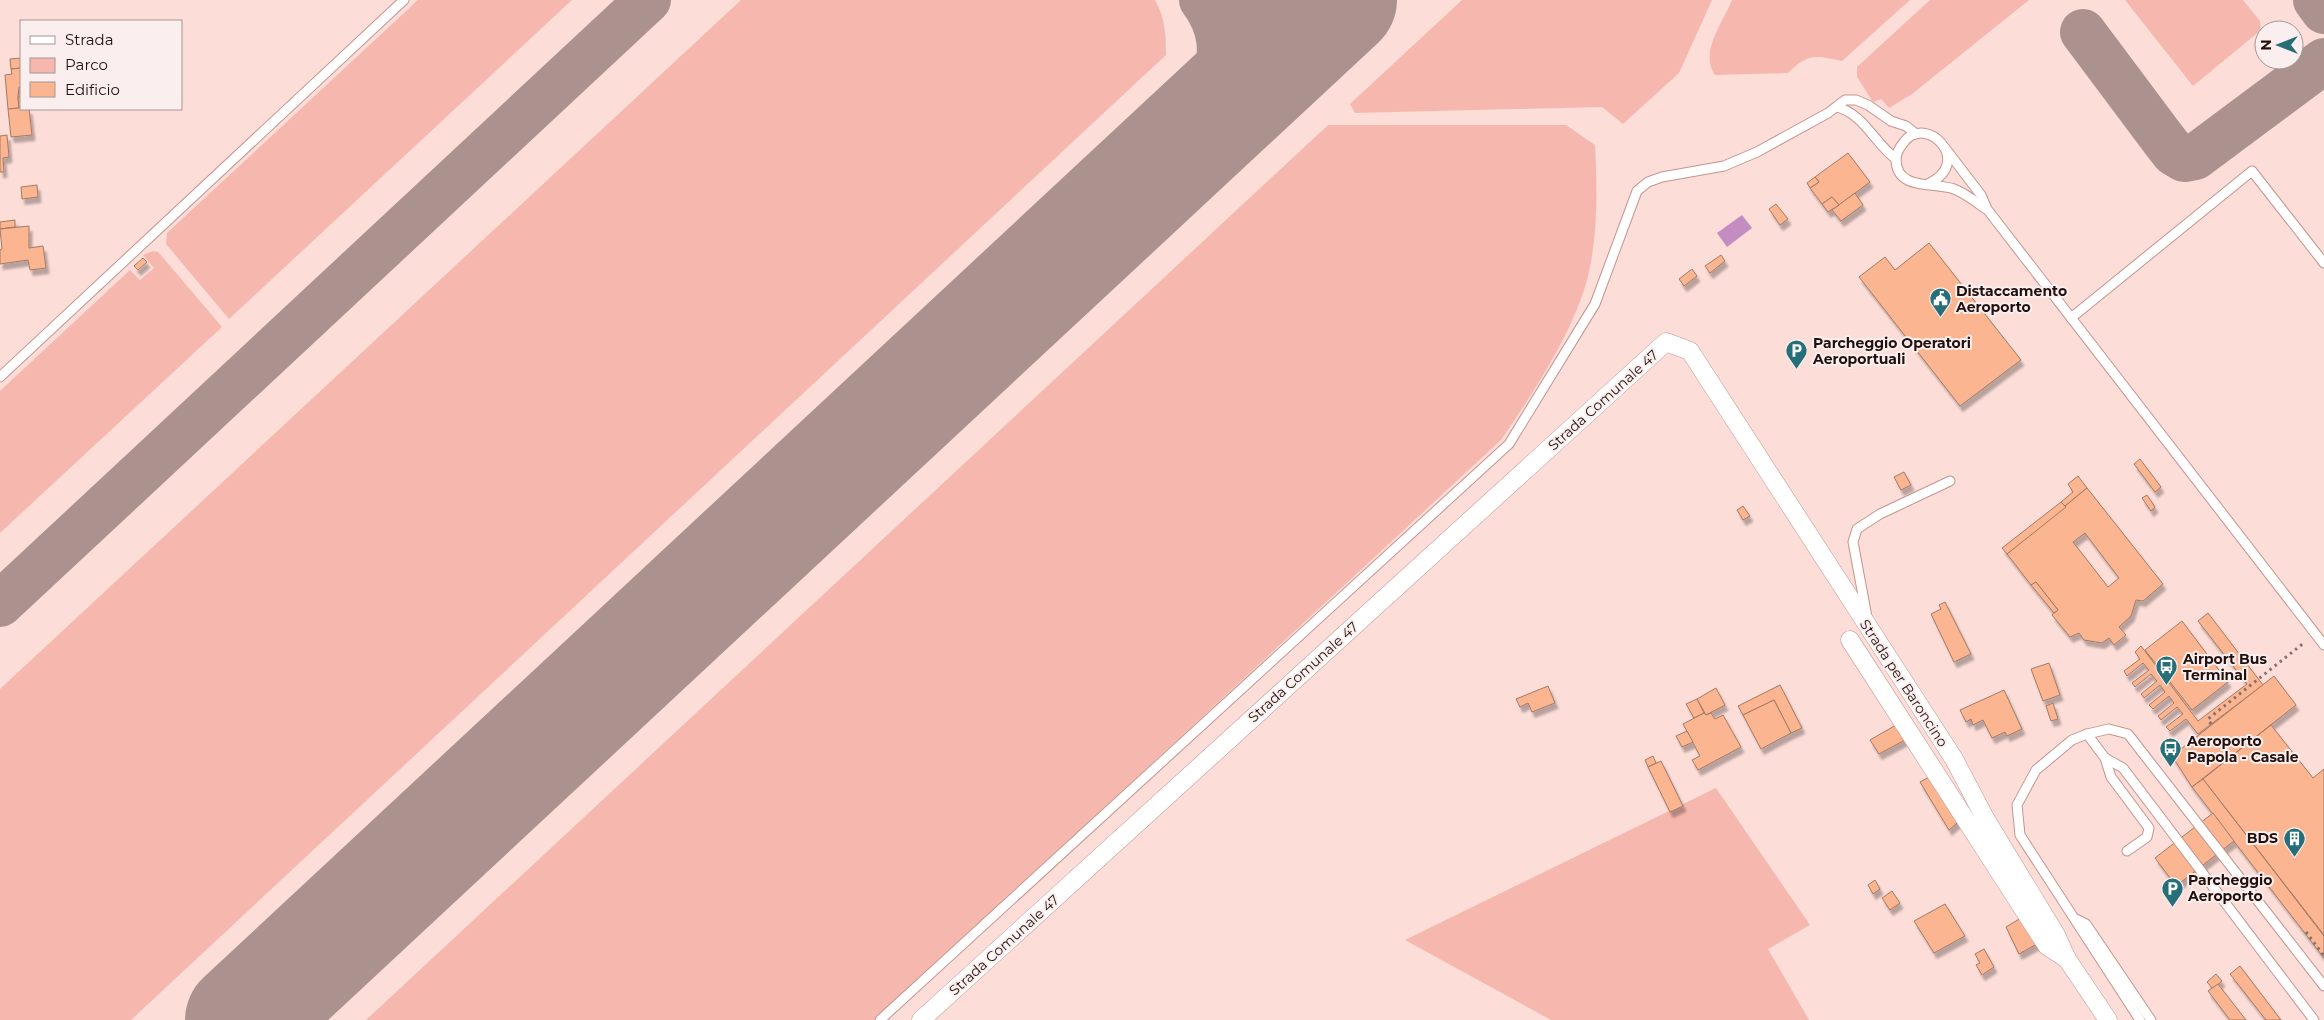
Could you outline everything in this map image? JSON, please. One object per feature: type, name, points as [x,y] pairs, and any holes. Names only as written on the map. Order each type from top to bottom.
[{"type":"street","name":"Strada Comunale 47","points":[[921,1020],[1666,342],[1690,352]]},
{"type":"street","name":"Strada per Baroncino","points":[[1690,352],[1954,759],[1986,818],[2056,935],[2067,958],[2108,1020]]},
{"type":"street","points":[[1850,640],[2047,946],[2067,958]]},
{"type":"lane","points":[[0,377],[404,0]]},
{"type":"lane","points":[[880,1020],[1509,444],[1595,304],[1638,191],[1648,182],[1662,177],[1724,166],[1756,152],[1837,107],[1845,100],[1856,100],[1891,121],[1906,126],[1916,134],[1933,136],[1938,139],[1981,195],[1987,209],[2324,645]]},
{"type":"lane","points":[[1837,107],[1847,110],[1857,117],[1884,151],[1896,159]]},
{"type":"lane","points":[[1916,134],[1906,139],[1899,148],[1896,159],[1899,171],[1906,180],[1917,185],[1928,184],[1954,189],[1987,209]]},
{"type":"lane","points":[[1928,184],[1938,179],[1946,170],[1948,159],[1945,148]]},
{"type":"lane","points":[[2071,318],[2252,172],[2324,263]]},
{"type":"lane","points":[[1869,628],[1853,542],[1857,529],[1880,514],[1950,481]]},
{"type":"lane","points":[[2140,1020],[2020,835],[2017,805],[2036,770],[2072,740],[2109,729],[2128,734],[2324,986]]},
{"type":"lane","points":[[2087,734],[2105,758],[2111,777],[2149,828],[2147,837],[2127,851]]},
{"type":"lane","points":[[2105,758],[2123,768],[2314,1020]]},
{"type":"lane","points":[[2074,918],[2086,924],[2151,1020]]},
{"type":"path","points":[[2211,724],[2208,719],[2315,634]]},
{"type":"path","points":[[2306,932],[2324,956]]},
{"type":"green space","points":[[418,0],[572,0],[229,319],[166,244],[167,233]]},
{"type":"green space","points":[[741,0],[1155,0],[1163,20],[1166,55],[131,1020],[0,1020],[0,689]]},
{"type":"green space","points":[[1462,0],[1712,0],[1679,73],[1623,124],[1602,107],[1355,113],[1350,104]]},
{"type":"green space","points":[[1732,0],[1910,0],[1842,61],[1813,57],[1795,66],[1788,73],[1715,75],[1711,66],[1711,47]]},
{"type":"green space","points":[[1930,0],[2029,0],[1912,94],[1889,108],[1881,99],[1873,102],[1857,77],[1857,67]]},
{"type":"green space","points":[[2125,0],[2243,0],[2259,20],[2254,20],[2254,36],[2193,86]]},
{"type":"green space","points":[[1328,125],[1566,125],[1595,145],[1596,222],[1593,252],[1584,289],[1566,334],[1554,357],[1501,440],[875,1020],[366,1020]]},
{"type":"green space","points":[[153,251],[158,252],[222,327],[0,533],[0,391],[130,270],[140,280],[154,268],[143,255]]},
{"type":"green space","points":[[1716,788],[1810,925],[1768,949],[1809,1020],[1551,1020],[1405,940]]},
{"type":"shaded area","points":[[1742,215],[1752,228],[1727,247],[1717,233]]},
{"type":"building","points":[[20,58],[20,68],[11,69],[10,59]]},
{"type":"building","points":[[20,68],[19,108],[8,109],[5,75],[12,74],[11,69]]},
{"type":"building","points":[[18,97],[20,97],[20,110],[29,110],[32,135],[11,137],[8,109],[19,108]]},
{"type":"building","points":[[7,135],[9,157],[3,158],[4,172],[0,172],[0,136]]},
{"type":"building","points":[[1848,153],[1870,182],[1839,205],[1832,197],[1822,204],[1810,188],[1819,182],[1815,177]]},
{"type":"building","points":[[1815,177],[1819,182],[1810,188],[1807,183]]},
{"type":"building","points":[[37,185],[38,197],[22,199],[21,187]]},
{"type":"building","points":[[1855,193],[1863,205],[1841,221],[1832,210]]},
{"type":"building","points":[[1832,197],[1839,205],[1828,212],[1822,204]]},
{"type":"building","points":[[1776,204],[1788,219],[1780,225],[1769,209]]},
{"type":"building","points":[[15,220],[15,227],[0,229],[0,222]]},
{"type":"building","points":[[29,226],[29,248],[43,246],[46,268],[30,270],[28,260],[0,264],[0,250],[2,249],[0,229]]},
{"type":"building","name":"Distaccamento Aeroporto","points":[[1929,243],[2021,360],[1960,406],[1859,277],[1885,257],[1895,270]]},
{"type":"building","points":[[1721,255],[1725,261],[1710,273],[1705,266]]},
{"type":"building","points":[[143,258],[147,262],[138,270],[134,266]]},
{"type":"building","points":[[1692,269],[1697,276],[1684,286],[1679,279]]},
{"type":"building","points":[[2140,459],[2161,487],[2155,492],[2134,464]]},
{"type":"building","points":[[1904,472],[1911,485],[1901,490],[1894,477]]},
{"type":"building","points":[[2078,476],[2087,488],[2065,506],[2061,502],[2073,492],[2068,484]]},
{"type":"building","points":[[2087,488],[2163,584],[2143,601],[2136,600],[2131,616],[2119,627],[2126,635],[2114,645],[2109,638],[2102,643],[2084,640],[2079,633],[2070,637],[2052,615],[2058,610],[2036,582],[2031,585],[2007,554]],"holes":[[[2085,533],[2119,578],[2108,587],[2073,542]]]},
{"type":"building","points":[[2147,495],[2155,507],[2151,511],[2142,498]]},
{"type":"building","points":[[2061,502],[2066,507],[2007,554],[2002,548]]},
{"type":"building","points":[[1743,506],[1750,516],[1743,520],[1737,510]]},
{"type":"building","points":[[2036,582],[2058,610],[2054,613],[2031,585]]},
{"type":"building","points":[[1945,602],[1971,654],[1954,662],[1931,614],[1941,609],[1939,605]]},
{"type":"building","points":[[2208,613],[2263,685],[2198,734],[2186,719],[2170,731],[2166,727],[2183,714],[2177,707],[2161,720],[2158,716],[2174,703],[2169,696],[2153,709],[2149,705],[2165,692],[2160,685],[2144,698],[2141,694],[2157,681],[2151,674],[2135,687],[2132,683],[2149,670],[2143,663],[2127,676],[2124,671],[2140,659],[2135,652],[2141,646],[2198,721],[2247,684],[2198,621]]},
{"type":"building","points":[[2182,621],[2228,682],[2192,710],[2145,650]]},
{"type":"building","points":[[2049,663],[2060,695],[2043,701],[2031,669]]},
{"type":"building","points":[[2274,676],[2296,705],[2192,787],[2172,756]]},
{"type":"building","points":[[1780,685],[1802,728],[1791,733],[1774,700],[1743,715],[1738,706]]},
{"type":"building","points":[[1548,686],[1555,703],[1532,712],[1528,703],[1520,707],[1516,699]]},
{"type":"building","points":[[1716,688],[1725,705],[1706,715],[1697,699]]},
{"type":"building","points":[[2004,690],[2022,729],[2007,736],[2005,732],[1992,738],[1983,720],[1973,725],[1971,719],[1966,722],[1960,710]]},
{"type":"building","points":[[1697,699],[1704,713],[1694,718],[1686,704]]},
{"type":"building","points":[[1774,700],[1791,733],[1761,749],[1743,715]]},
{"type":"building","points":[[2053,703],[2058,719],[2051,721],[2046,706]]},
{"type":"building","points":[[1704,713],[1706,715],[1711,713],[1715,719],[1723,715],[1741,747],[1698,770],[1692,760],[1700,756],[1683,724]]},
{"type":"building","points":[[1896,725],[1905,740],[1879,754],[1870,740]]},
{"type":"building","name":"BDS","points":[[2271,725],[2313,778],[2324,769],[2324,935],[2203,779]]},
{"type":"building","points":[[1687,731],[1693,742],[1682,747],[1676,736]]},
{"type":"building","points":[[1653,756],[1656,763],[1648,767],[1645,760]]},
{"type":"building","points":[[1661,761],[1683,806],[1670,812],[1648,767]]},
{"type":"building","points":[[1929,777],[1958,822],[1949,830],[1920,782]]},
{"type":"building","points":[[2203,779],[2324,936],[2324,958],[2192,787]]},
{"type":"building","points":[[2213,813],[2234,841],[2176,886],[2155,858]]},
{"type":"building","points":[[1875,880],[1880,889],[1873,894],[1868,885]]},
{"type":"building","points":[[1892,891],[1900,903],[1890,910],[1882,898]]},
{"type":"building","points":[[1945,904],[1965,936],[1934,953],[1914,921]]},
{"type":"building","points":[[2021,918],[2037,944],[2019,954],[2006,927]]},
{"type":"building","points":[[1984,949],[1994,967],[1982,975],[1976,965],[1980,963],[1975,954]]},
{"type":"building","points":[[2240,966],[2281,1020],[2266,1020],[2230,974]]},
{"type":"building","points":[[2216,974],[2222,981],[2213,989],[2207,982]]},
{"type":"building","points":[[2218,984],[2246,1020],[2230,1020],[2208,991]]},
{"type":"taxiway","points":[[0,604],[648,0]]},
{"type":"taxiway","points":[[1161,166],[1202,108],[1212,87],[1218,66],[1220,44],[1215,22],[1202,0]]},
{"type":"taxiway","points":[[1207,0],[1228,16],[1250,21],[1273,20],[1327,0]]},
{"type":"taxiway","points":[[2316,0],[2324,11]]},
{"type":"taxiway","points":[[2083,32],[2174,153],[2184,159],[2195,157],[2324,61]]},
{"type":"runway","points":[[243,1020],[1339,0]]},
{"type":"place","name":"Distaccamento Aeroporto","points":[[1940,318]]},
{"type":"place","name":"Parcheggio Operatori Aeroportuali","points":[[1797,370]]},
{"type":"place","name":"Airport Bus Terminal","points":[[2167,686]]},
{"type":"place","name":"Aeroporto Papola - Casale","points":[[2171,768]]},
{"type":"place","name":"BDS","points":[[2294,857]]},
{"type":"place","name":"Parcheggio Aeroporto","points":[[2172,907]]}]
